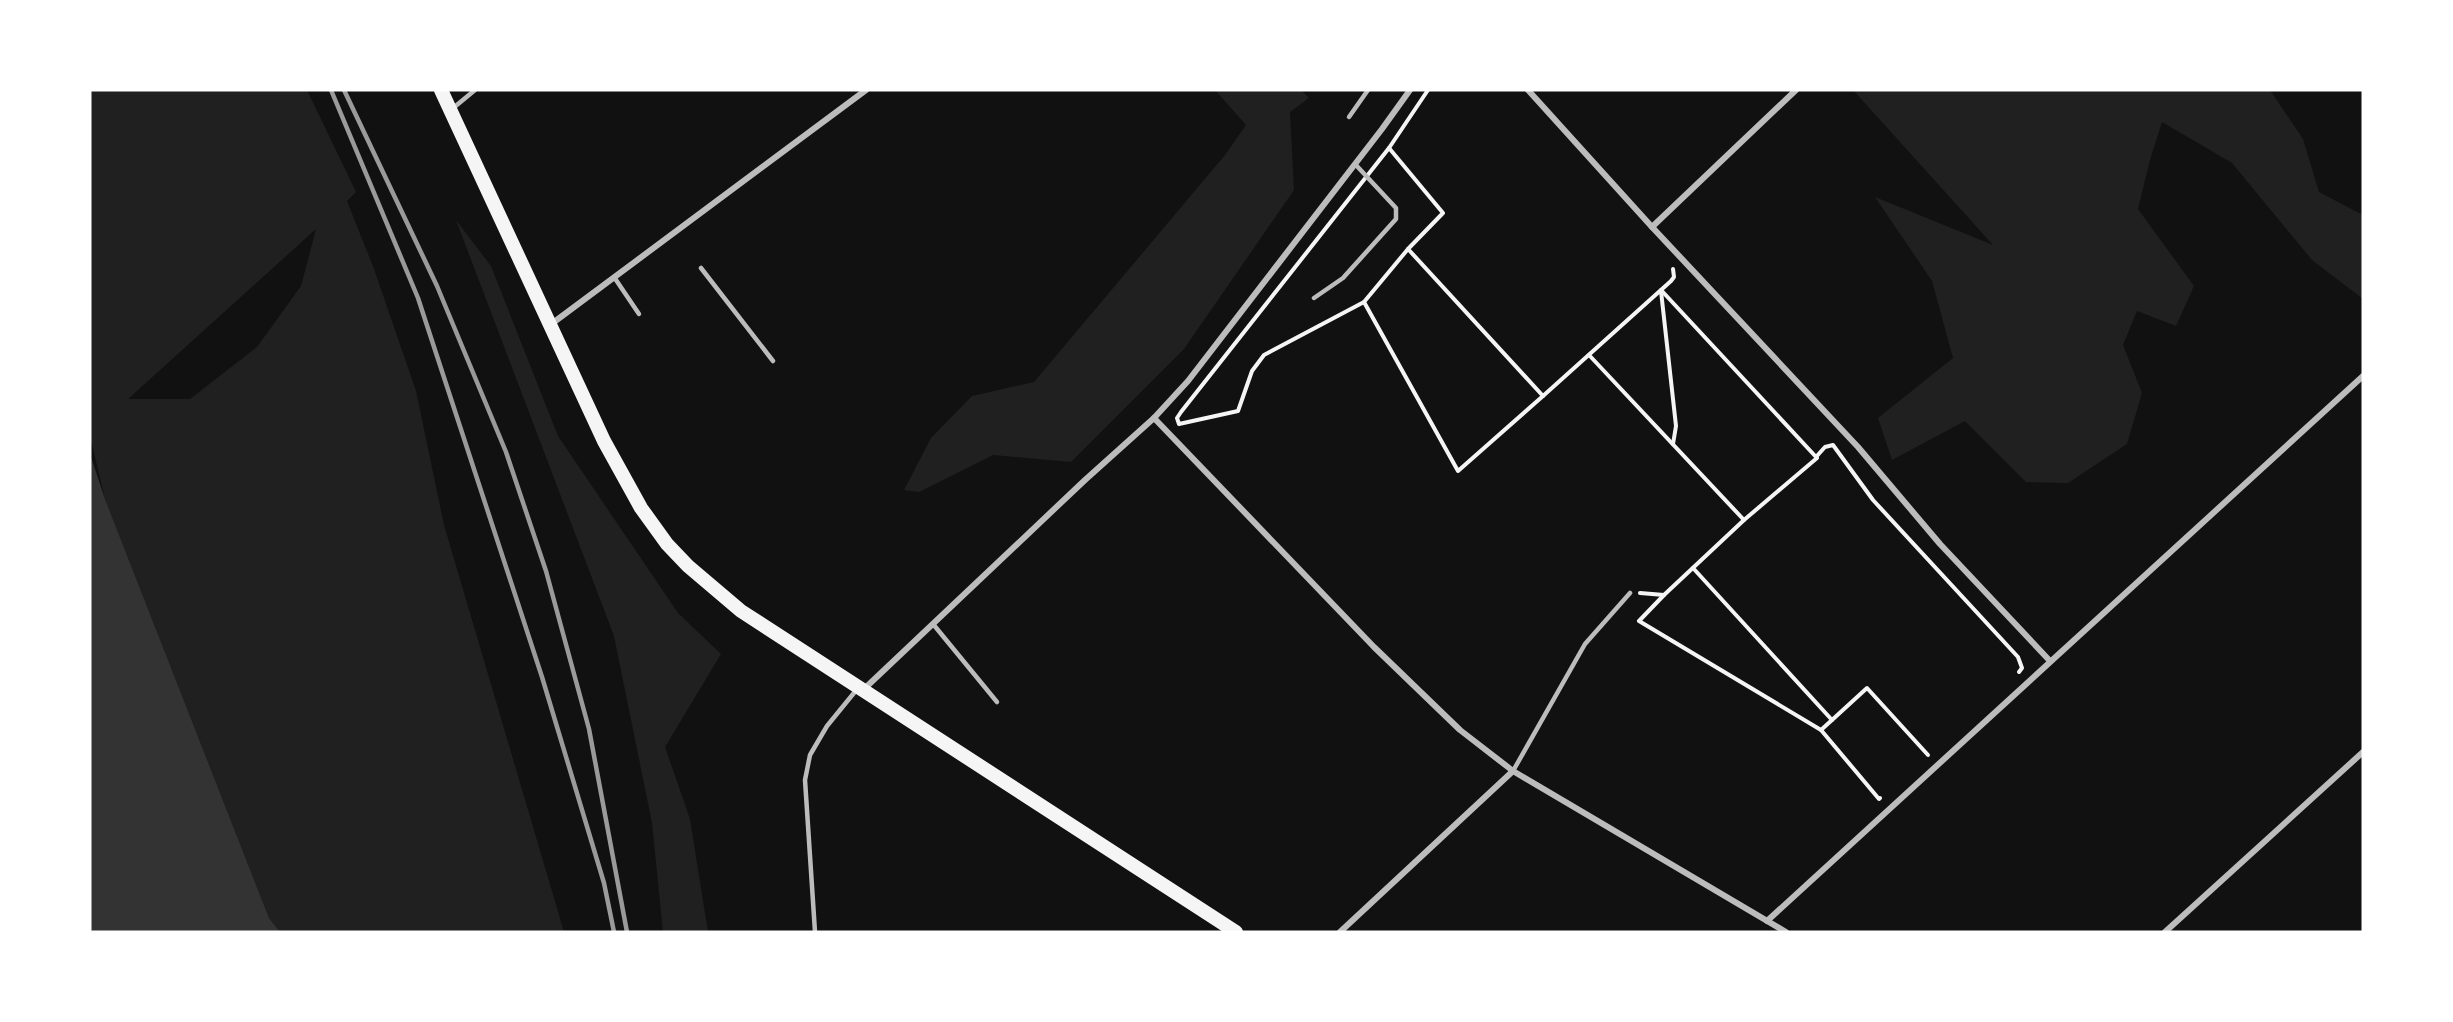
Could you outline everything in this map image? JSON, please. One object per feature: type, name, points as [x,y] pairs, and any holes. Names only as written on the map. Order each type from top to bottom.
[{"type":"main road","points":[[441,90],[604,441],[641,508],[667,544],[688,566],[741,610],[1236,932]]},
{"type":"street","points":[[550,325],[857,93],[866,90]]},
{"type":"street","points":[[860,689],[933,624],[1084,480],[1154,418],[1188,381],[1410,90]]},
{"type":"street","points":[[1528,90],[1652,227],[1858,447],[1940,544],[2050,661]]},
{"type":"street","points":[[1652,227],[1796,90]]},
{"type":"street","points":[[1767,921],[2363,376]]},
{"type":"street","points":[[1154,418],[1374,647],[1460,730],[1513,771],[1786,932]]},
{"type":"street","points":[[2165,932],[2363,752]]},
{"type":"street","points":[[1340,932],[1513,771]]},
{"type":"lane","points":[[450,110],[475,90]]},
{"type":"lane","points":[[1350,117],[1368,90]]},
{"type":"lane","points":[[1314,298],[1343,278],[1396,219],[1396,208],[1355,164]]},
{"type":"lane","points":[[701,268],[773,361]]},
{"type":"lane","points":[[614,278],[639,314]]},
{"type":"lane","points":[[1513,771],[1585,644],[1630,593]]},
{"type":"lane","points":[[933,624],[997,702]]},
{"type":"lane","points":[[815,932],[805,780],[810,755],[827,726],[860,689]]},
{"type":"path","points":[[1389,148],[1428,90]]},
{"type":"path","points":[[1408,249],[1543,396]]},
{"type":"path","points":[[1364,302],[1458,471],[1674,278],[1672,266]]},
{"type":"path","points":[[1661,290],[1676,426],[1673,444]]},
{"type":"path","points":[[1661,290],[1816,457]]},
{"type":"path","points":[[1589,355],[1744,520]]},
{"type":"path","points":[[1887,792],[1879,799],[1821,730],[1639,621],[1744,520],[1825,447],[1833,445],[1873,500],[2018,657],[2022,668],[2018,673]]},
{"type":"path","points":[[1693,568],[1832,720]]},
{"type":"path","points":[[1630,593],[1664,595]]},
{"type":"path","points":[[1821,730],[1867,688],[1928,755]]},
{"type":"path","points":[[1920,762],[1936,747]]},
{"type":"shaded area","points":[[90,90],[307,90],[356,192],[347,201],[374,269],[416,391],[444,525],[564,932],[280,932],[269,918],[105,499],[90,436]],"holes":[[[316,229],[301,286],[257,347],[190,399],[128,399]]]},
{"type":"shaded area","points":[[1215,90],[1301,90],[1309,98],[1290,112],[1294,190],[1184,349],[1071,462],[993,455],[919,492],[904,490],[931,438],[972,396],[1034,382],[1225,155],[1246,125]]},
{"type":"shaded area","points":[[1853,90],[2270,90],[2303,139],[2319,192],[2363,215],[2363,299],[2312,260],[2232,163],[2162,122],[2138,209],[2194,286],[2176,326],[2137,311],[2123,345],[2142,393],[2127,444],[2068,483],[2026,482],[1965,421],[1892,460],[1878,418],[1953,358],[1932,281],[1875,197],[1993,245]]},
{"type":"shaded area","points":[[456,220],[491,266],[558,436],[678,613],[721,654],[665,747],[690,819],[708,932],[663,932],[652,823],[614,636]]},
{"type":"shaded area","points":[[90,454],[105,499],[269,918],[280,932],[90,932]]},
{"type":"railway","points":[[331,90],[418,298],[542,677],[604,883],[614,932]]},
{"type":"railway","points":[[344,90],[437,286],[506,452],[546,571],[589,729],[627,932]]}]
